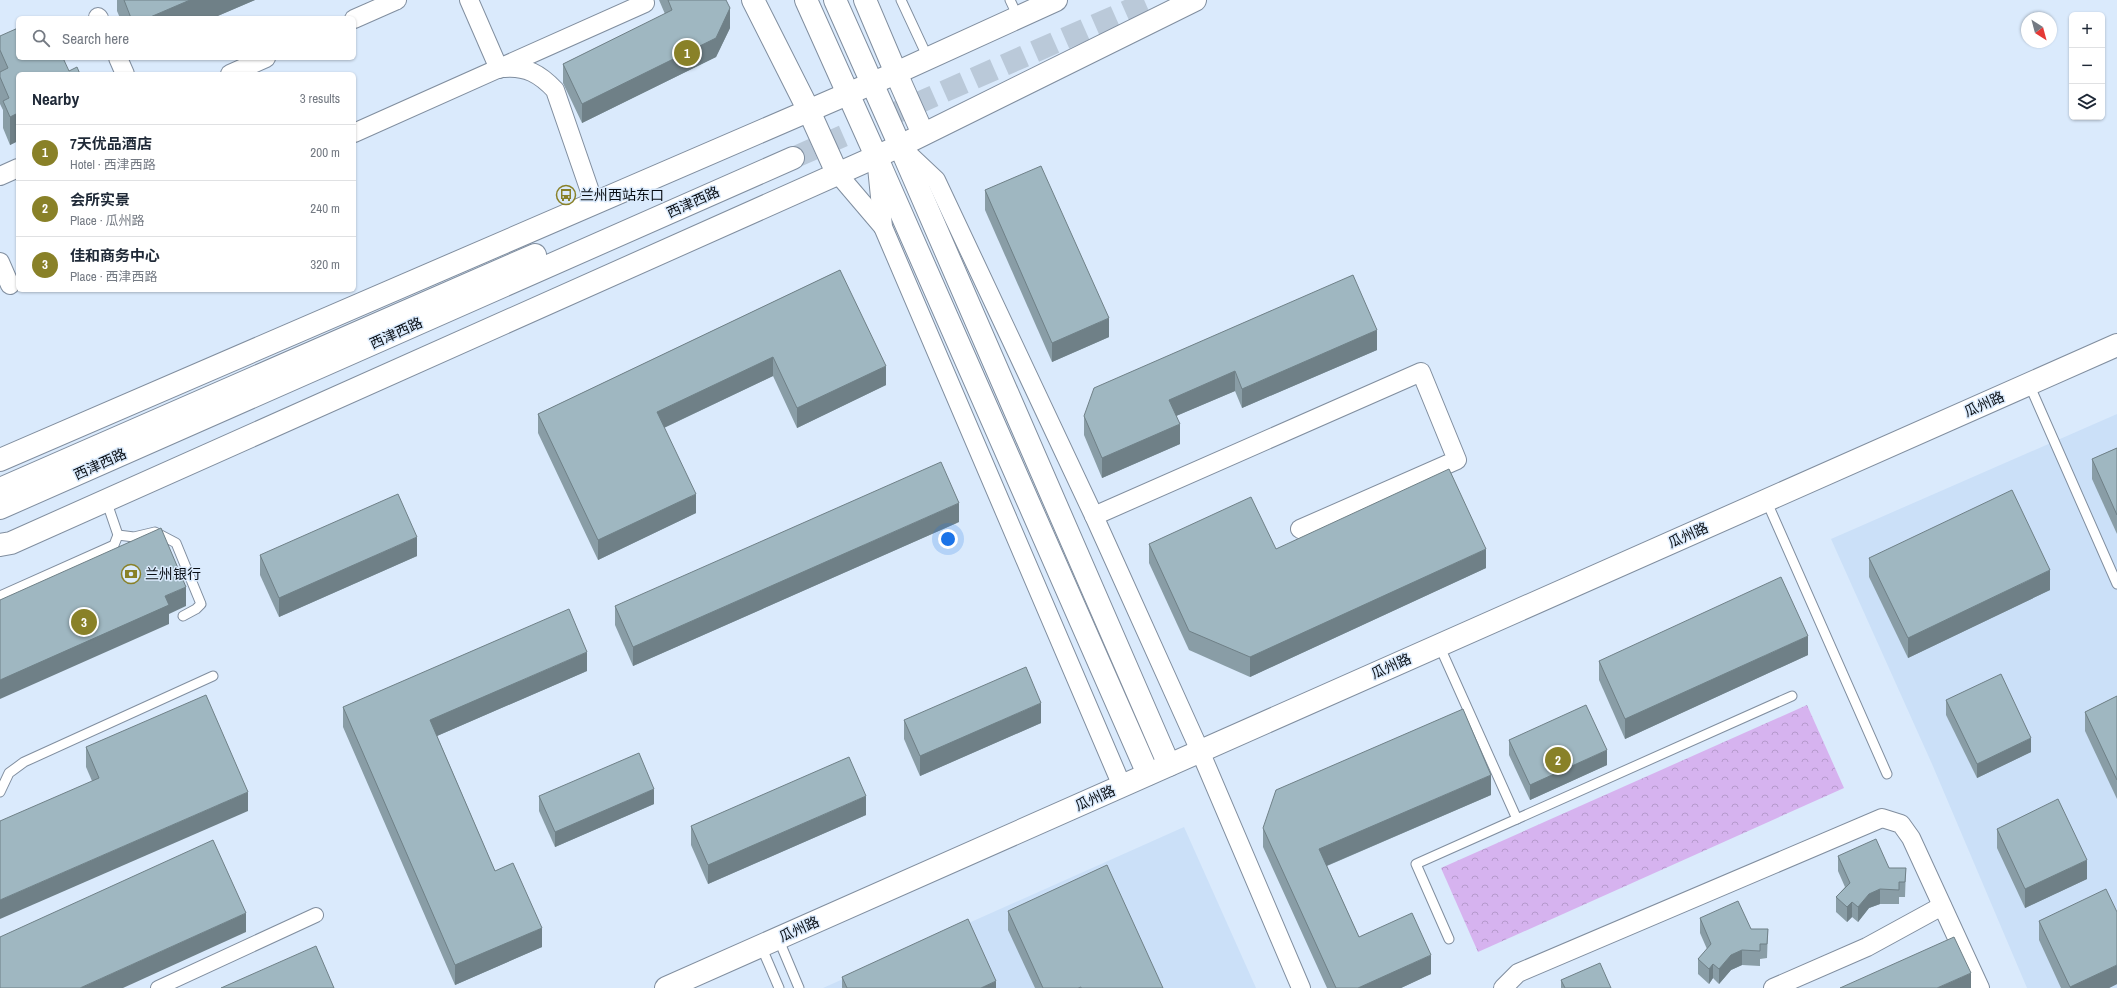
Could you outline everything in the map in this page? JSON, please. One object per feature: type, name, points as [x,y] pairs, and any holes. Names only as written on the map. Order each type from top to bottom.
[{"type":"main road","points":[[753,0],[809,111],[837,173]]},
{"type":"main road","points":[[806,0],[849,93],[1148,774]]},
{"type":"main road","points":[[835,0],[873,83],[1169,765]]},
{"type":"main road","points":[[865,0],[924,134]]},
{"type":"main road","points":[[0,460],[873,83],[928,58],[1014,9],[1056,0]]},
{"type":"main road","points":[[0,545],[11,543],[900,146],[1195,0]]},
{"type":"main road","name":"西津西路","points":[[0,488],[790,151],[0,508]]},
{"type":"main road","name":"瓜州路","points":[[666,988],[2117,345]]},
{"type":"street","points":[[356,18],[397,0]]},
{"type":"street","points":[[469,0],[499,68]]},
{"type":"street","points":[[356,132],[645,4],[643,0]]},
{"type":"street","points":[[119,60],[124,72]]},
{"type":"street","points":[[234,72],[262,60]]},
{"type":"street","points":[[499,68],[515,67],[530,70],[544,78],[555,90],[594,203]]},
{"type":"street","points":[[900,146],[936,180],[1094,516],[1200,751],[1301,988]]},
{"type":"street","points":[[876,156],[883,227]]},
{"type":"street","points":[[0,176],[16,169]]},
{"type":"street","points":[[837,173],[883,227],[1122,786]]},
{"type":"street","points":[[0,262],[9,286]]},
{"type":"street","points":[[1094,516],[1421,372],[1457,460],[1300,529]]},
{"type":"street","points":[[1502,988],[1518,973],[1882,818],[1901,824],[1911,838],[1980,988]]},
{"type":"street","points":[[1774,988],[1867,947],[1942,906]]},
{"type":"street","points":[[158,988],[316,915]]},
{"type":"lane","points":[[901,0],[928,58]]},
{"type":"lane","points":[[2029,384],[2117,584]]},
{"type":"lane","points":[[0,596],[114,545],[118,535],[106,500]]},
{"type":"lane","points":[[1766,500],[1887,774]]},
{"type":"lane","points":[[118,535],[134,537],[155,532],[176,543],[201,604],[196,609],[182,616]]},
{"type":"lane","points":[[1439,645],[1517,819]]},
{"type":"lane","points":[[0,792],[9,773],[24,762],[213,676]]},
{"type":"lane","points":[[1449,939],[1416,864],[1792,696]]},
{"type":"lane","points":[[770,942],[779,988]]},
{"type":"lane","points":[[770,942],[799,988]]},
{"type":"shaded area","points":[[2117,414],[2117,988],[2027,988],[1932,764],[1831,539]]},
{"type":"shaded area","points":[[1184,827],[1256,988],[823,988]]},
{"type":"green space","points":[[1807,705],[1844,788],[1478,952],[1441,868]]},
{"type":"building","points":[[124,0],[190,0],[153,16],[130,16]]},
{"type":"building","points":[[668,0],[726,0],[730,8],[716,38],[582,104],[563,64],[672,10]]},
{"type":"building","points":[[16,29],[16,60],[64,60],[69,71],[77,67],[79,72],[16,72],[16,114],[10,117],[3,101],[9,98],[0,77],[0,72],[8,68],[0,50],[0,36]]},
{"type":"building","points":[[1041,166],[1109,318],[1052,343],[985,190]]},
{"type":"building","points":[[840,270],[886,366],[797,408],[773,357],[657,412],[696,494],[598,540],[538,414]]},
{"type":"building","points":[[1353,275],[1377,330],[1242,389],[1235,371],[1169,400],[1180,424],[1102,458],[1084,416],[1094,388]]},
{"type":"building","points":[[2117,448],[2117,515],[2092,459]]},
{"type":"building","points":[[941,462],[959,503],[633,647],[615,606]]},
{"type":"building","points":[[1449,469],[1486,549],[1250,657],[1189,631],[1149,544],[1251,497],[1276,549]]},
{"type":"building","points":[[2012,490],[2050,570],[1908,638],[1869,558]]},
{"type":"building","points":[[398,494],[417,537],[279,598],[260,555]]},
{"type":"building","points":[[161,528],[186,587],[165,596],[169,605],[0,680],[0,600]]},
{"type":"building","points":[[1781,577],[1808,636],[1625,719],[1599,661]]},
{"type":"building","points":[[569,609],[587,652],[430,720],[495,871],[513,863],[542,928],[455,965],[343,707]]},
{"type":"building","points":[[1026,667],[1041,703],[920,756],[904,720]]},
{"type":"building","points":[[2001,674],[2031,738],[1977,764],[1946,700]]},
{"type":"building","points":[[206,695],[248,792],[0,900],[0,821],[99,778],[86,747]]},
{"type":"building","points":[[2117,696],[2117,780],[2085,712]]},
{"type":"building","points":[[1586,705],[1607,750],[1530,785],[1509,740]]},
{"type":"building","points":[[1463,709],[1491,775],[1319,849],[1359,937],[1412,913],[1431,955],[1358,988],[1336,988],[1263,828],[1276,790]]},
{"type":"building","points":[[639,753],[654,789],[555,832],[539,796]]},
{"type":"building","points":[[849,757],[866,796],[708,865],[691,826]]},
{"type":"building","points":[[2058,799],[2087,860],[2025,889],[1997,829]]},
{"type":"building","points":[[1876,839],[1889,868],[1906,868],[1905,882],[1899,882],[1899,890],[1880,889],[1869,894],[1858,907],[1852,902],[1847,907],[1836,897],[1850,883],[1838,856]]},
{"type":"building","points":[[213,840],[246,913],[80,988],[0,988],[0,937]]},
{"type":"building","points":[[1107,865],[1163,988],[1043,988],[1008,911]]},
{"type":"building","points":[[2106,889],[2117,912],[2117,965],[2070,987],[2039,921]]},
{"type":"building","points":[[1738,901],[1751,929],[1768,929],[1767,944],[1760,944],[1760,951],[1742,950],[1731,955],[1719,969],[1713,964],[1709,969],[1698,959],[1711,944],[1700,918]]},
{"type":"building","points":[[968,919],[996,981],[981,988],[847,988],[842,977]]},
{"type":"building","points":[[1954,937],[1971,973],[1937,988],[1840,988]]},
{"type":"building","points":[[316,946],[334,988],[221,988]]},
{"type":"building","points":[[1600,963],[1611,988],[1565,988],[1561,980]]},
{"type":"tunnel","points":[[793,158],[1152,0]]},
{"type":"place","name":"7天优品酒店","points":[[687,53]]},
{"type":"place","name":"兰州西站东口","points":[[566,195]]},
{"type":"place","name":"兰州银行","points":[[131,574]]},
{"type":"place","name":"佳和商务中心","points":[[84,622]]},
{"type":"place","name":"会所实景","points":[[1558,760]]}]
